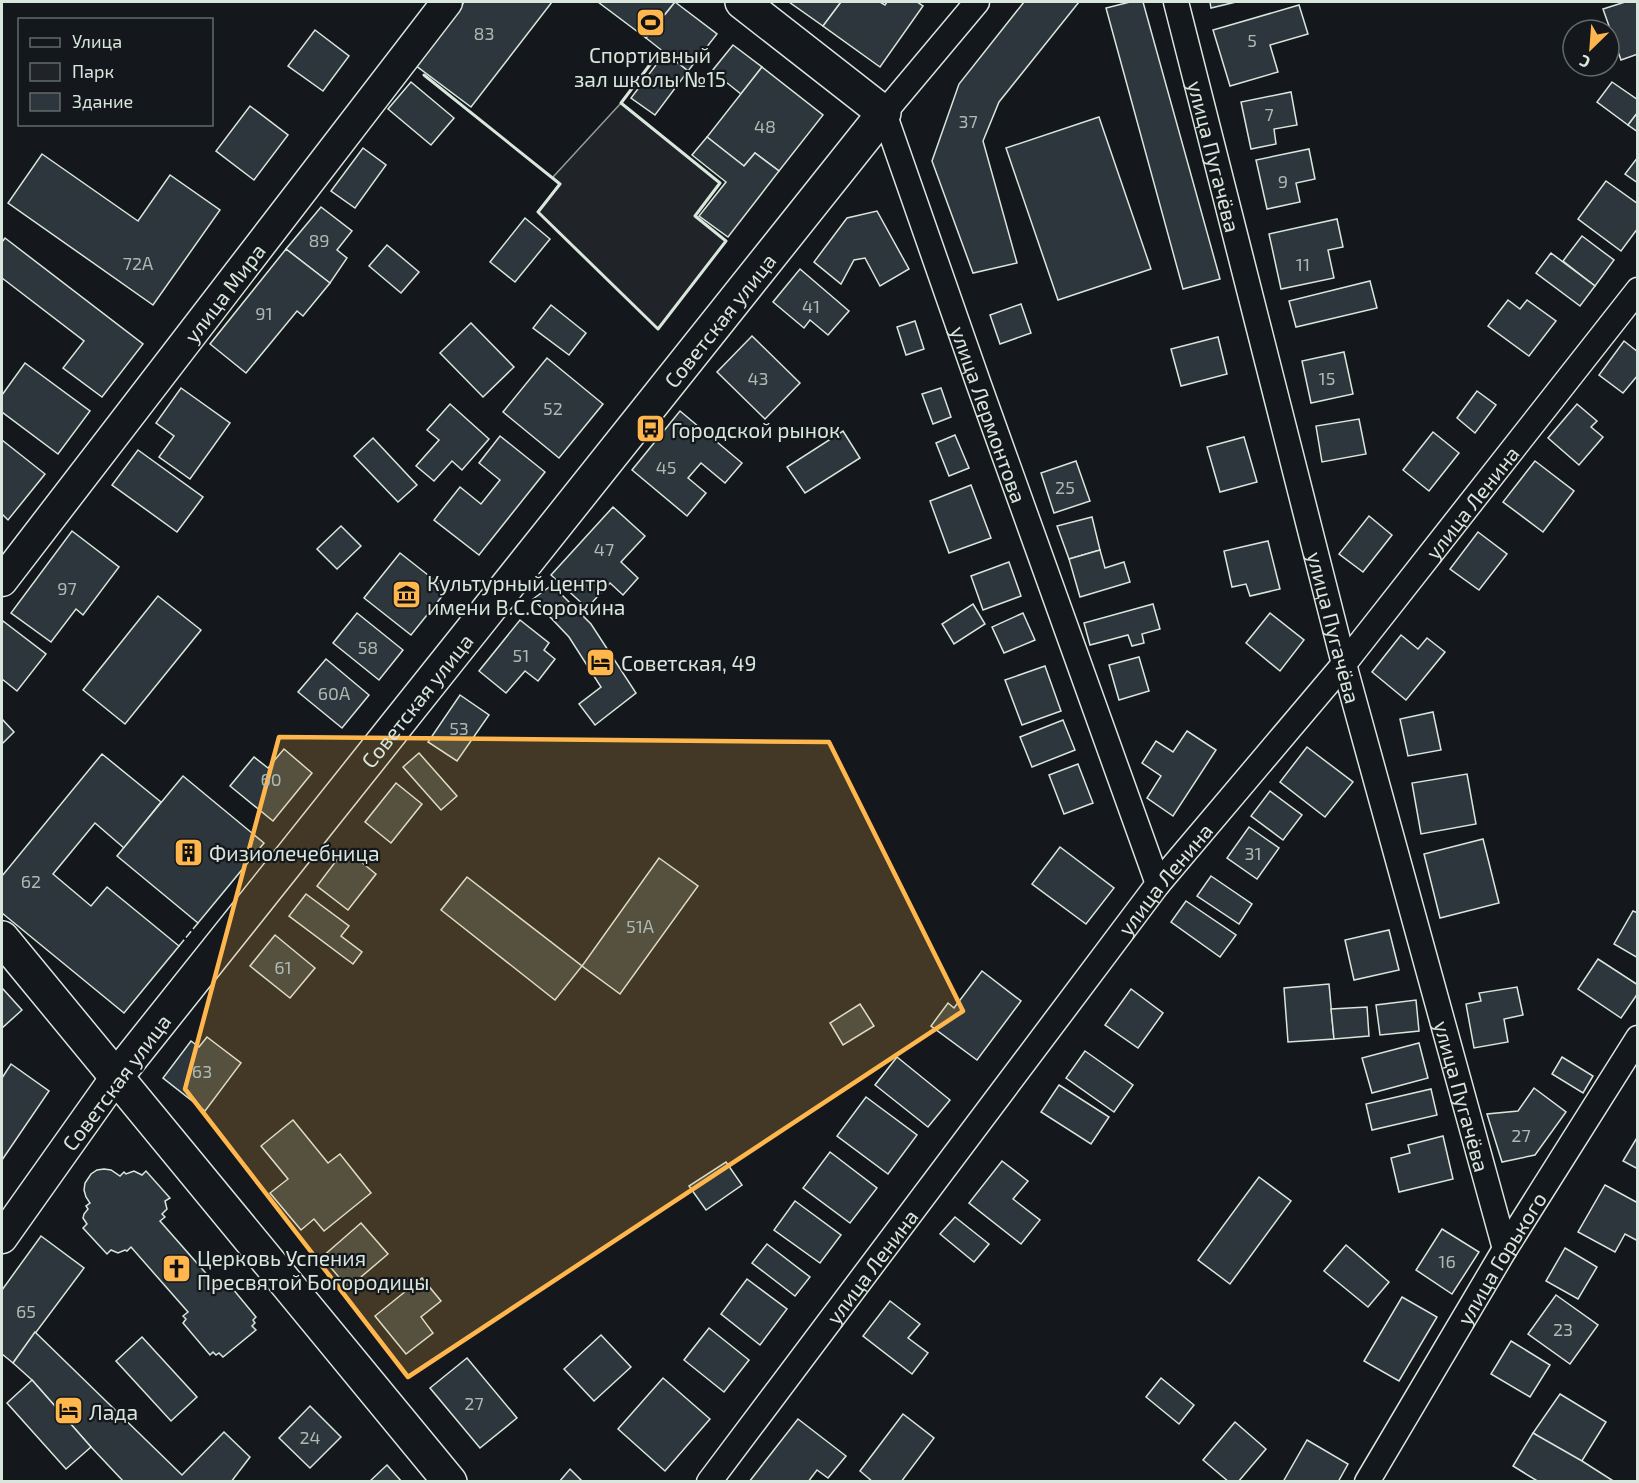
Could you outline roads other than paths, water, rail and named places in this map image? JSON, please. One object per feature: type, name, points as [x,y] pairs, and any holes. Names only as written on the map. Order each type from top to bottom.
[{"type":"main road","points":[[742,2],[884,113]]},
{"type":"main road","name":"Советская улица","points":[[116,1077],[884,113]]},
{"type":"main road","points":[[2,938],[450,1482]]},
{"type":"street","name":"улица Мира","points":[[2,581],[447,2]]},
{"type":"street","name":"Советская улица","points":[[884,113],[977,2]]},
{"type":"street","name":"улица Пугачёва","points":[[1176,2],[1344,664],[1505,1249]]},
{"type":"street","name":"улица Лермонтова","points":[[884,113],[1158,884]]},
{"type":"street","name":"улица Ленина","points":[[709,1482],[1158,884],[1344,664],[1638,290]]},
{"type":"street","name":"улица Горького","points":[[1367,1482],[1505,1249],[1638,1038]]},
{"type":"street","name":"Советская улица","points":[[2,1238],[116,1077]]},
{"type":"place","name":"Спортивный зал школы №15","points":[[650,23]]},
{"type":"place","name":"Городской рынок","points":[[650,429]]},
{"type":"place","name":"Культурный центр имени В.С.Сорокина","points":[[406,594]]},
{"type":"place","name":"Советская, 49","points":[[600,662]]},
{"type":"place","name":"Физиолечебница","points":[[188,852]]},
{"type":"place","name":"Церковь Успения Пресвятой Богородицы","points":[[176,1269]]},
{"type":"place","name":"Лада","points":[[68,1411]]}]
